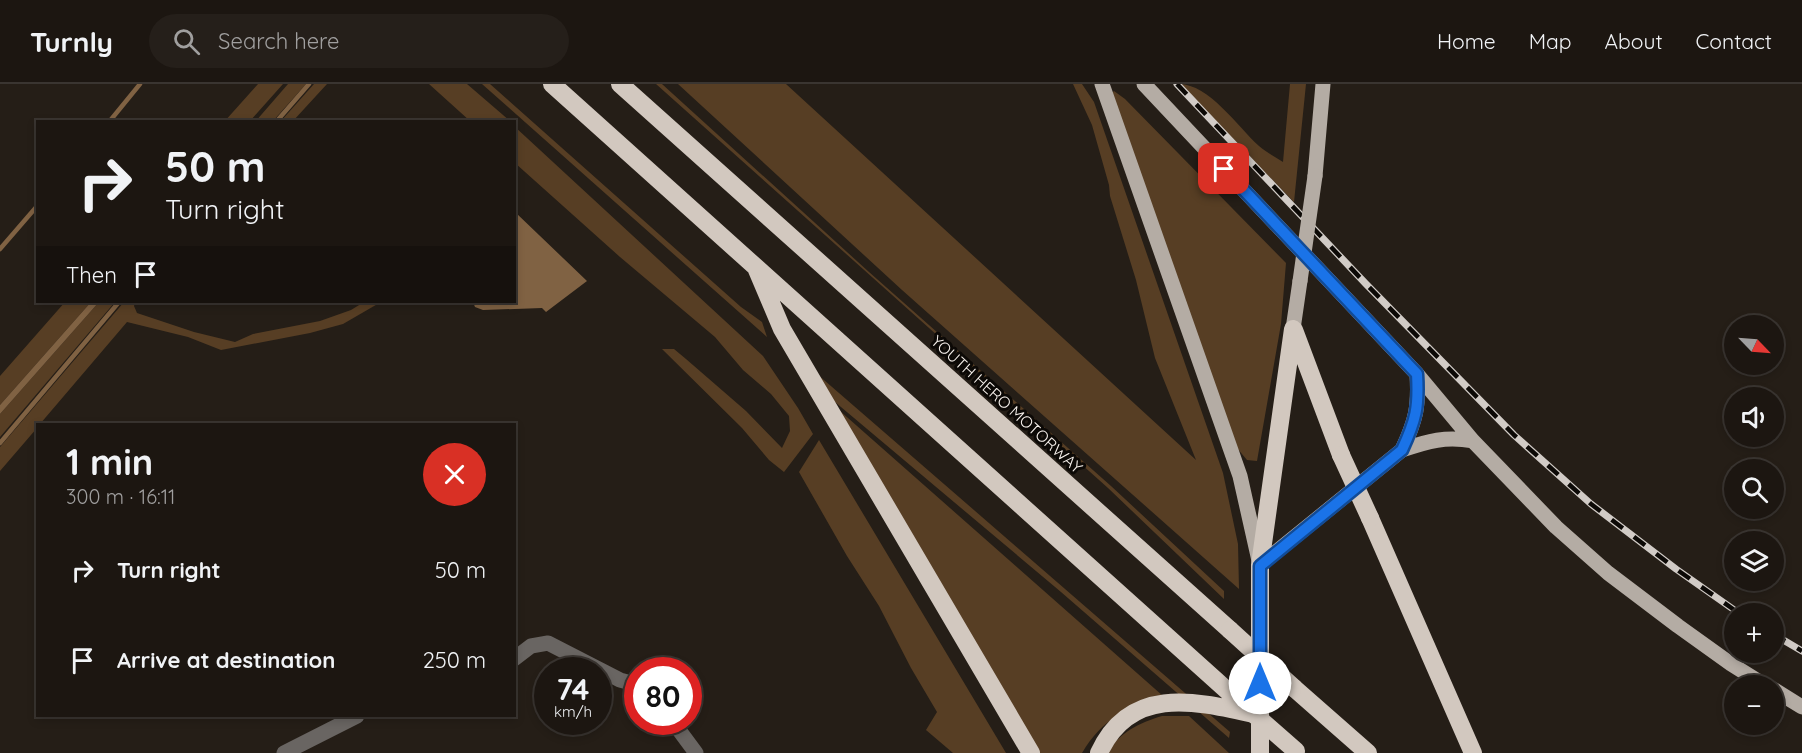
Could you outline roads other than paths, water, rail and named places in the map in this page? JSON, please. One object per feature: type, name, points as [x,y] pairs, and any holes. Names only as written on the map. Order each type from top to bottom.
[{"type":"highway","points":[[552,84],[755,266],[1232,702],[1254,714],[1296,752]]},
{"type":"highway","name":"YOUTH HERO MOTORWAY","points":[[620,84],[1368,753]]},
{"type":"highway","points":[[755,266],[782,329],[1031,753]]},
{"type":"highway","points":[[1260,753],[1260,566],[1293,329]]},
{"type":"highway","points":[[1293,329],[1341,455],[1473,753]]},
{"type":"highway","points":[[1099,753],[1116,725],[1136,711],[1160,703],[1232,702]]},
{"type":"main road","points":[[1102,84],[1240,476],[1260,566],[1402,450],[1429,441],[1455,438],[1473,441]]},
{"type":"main road","points":[[1144,84],[1417,374],[1473,441],[1556,527],[1608,573],[1748,675]]},
{"type":"main road","points":[[1293,329],[1315,176],[1323,84]]},
{"type":"main road","points":[[1402,450],[1414,423],[1419,401],[1417,374]]},
{"type":"main road","points":[[1784,695],[1802,706]]},
{"type":"street","points":[[516,657],[531,646],[549,643],[624,681]]},
{"type":"street","points":[[284,753],[355,717]]},
{"type":"street","points":[[683,735],[696,753]]},
{"type":"waterway","points":[[111,120],[140,84]]},
{"type":"waterway","points":[[278,120],[309,84]]},
{"type":"waterway","points":[[0,249],[36,207]]},
{"type":"waterway","points":[[0,443],[118,303]]},
{"type":"railway","points":[[1177,84],[1366,284],[1514,435],[1591,504],[1724,603]]},
{"type":"railway","points":[[1784,640],[1802,651]]}]
